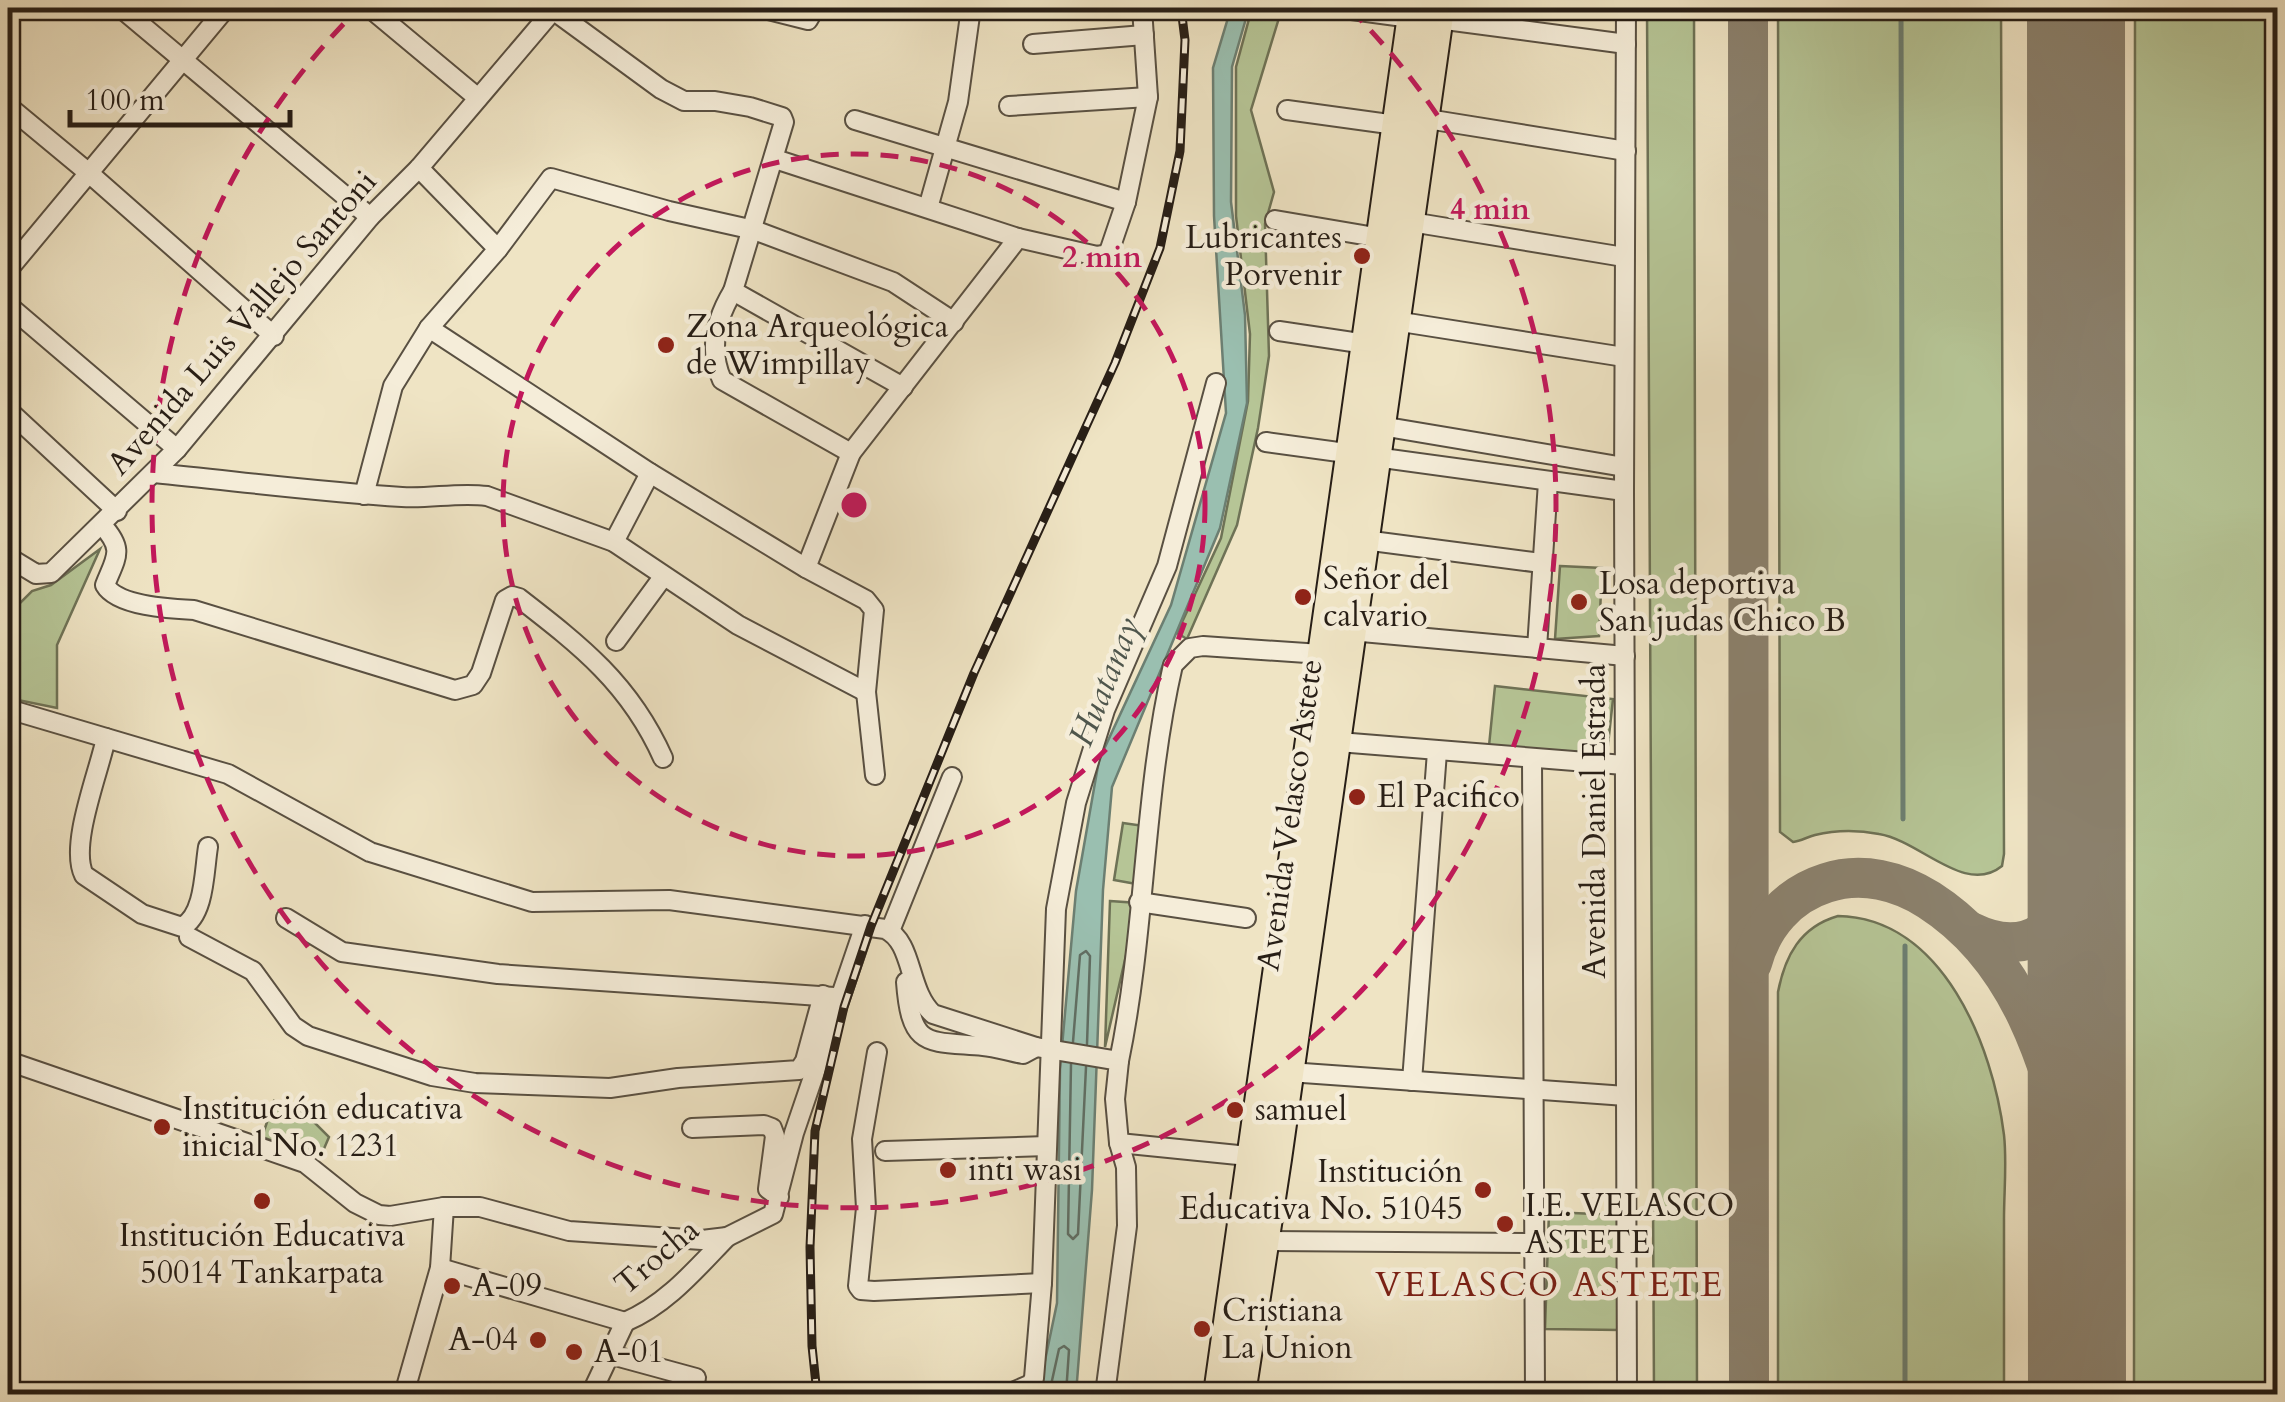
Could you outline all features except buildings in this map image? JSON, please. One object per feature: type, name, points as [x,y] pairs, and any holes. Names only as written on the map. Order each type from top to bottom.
[{"type":"highway","name":"Avenida Velasco Astete","points":[[1218,1394],[1265,1158],[1323,741],[1350,632],[1364,540],[1366,344],[1380,238],[1426,13]]},
{"type":"highway","name":"Avenida Velasco Astete","points":[[1240,1394],[1265,1241],[1265,1158],[1289,1072],[1323,741],[1321,654],[1363,456],[1381,426],[1410,222],[1406,119]]},
{"type":"street","points":[[122,8],[370,217]]},
{"type":"street","points":[[8,270],[226,8]]},
{"type":"street","points":[[370,8],[478,98]]},
{"type":"street","points":[[760,8],[811,14]]},
{"type":"street","points":[[928,208],[958,102],[972,8]]},
{"type":"street","points":[[775,159],[1018,238],[1102,256],[1110,250],[1126,202],[1148,97],[1142,8]]},
{"type":"street","points":[[1337,8],[1426,13],[1626,44]]},
{"type":"street","name":"Avenida Daniel Estrada","points":[[1626,8],[1627,1394]]},
{"type":"street","points":[[554,9],[660,89],[684,102],[750,106],[782,117],[775,159],[754,230],[716,326],[717,360],[722,380],[851,453]]},
{"type":"street","name":"Avenida Luis Vallejo Santoni","points":[[8,557],[42,576],[51,573],[118,510],[177,449],[370,217],[419,168],[554,9]]},
{"type":"street","points":[[1033,44],[1144,36]]},
{"type":"street","points":[[1009,106],[1148,97]]},
{"type":"street","points":[[8,106],[274,336]]},
{"type":"street","points":[[1287,110],[1406,119],[1626,151]]},
{"type":"street","points":[[855,120],[1126,202]]},
{"type":"street","points":[[419,168],[498,248]]},
{"type":"street","points":[[364,495],[392,386],[429,328],[498,248],[546,181],[556,177],[669,211],[754,230],[892,282],[954,322]]},
{"type":"street","points":[[1276,220],[1380,238]]},
{"type":"street","points":[[1410,222],[1624,257]]},
{"type":"street","points":[[806,568],[851,453],[1018,238]]},
{"type":"street","points":[[733,291],[904,387]]},
{"type":"street","points":[[8,306],[177,449]]},
{"type":"street","points":[[1395,321],[1624,356]]},
{"type":"street","points":[[429,328],[650,474],[866,600],[874,610],[866,692],[875,774]]},
{"type":"street","points":[[1279,330],[1366,344]]},
{"type":"street","points":[[1008,1394],[1031,1384],[1034,1378],[1042,1283],[1056,909],[1076,802],[1105,710],[1166,566],[1216,383]]},
{"type":"street","points":[[8,410],[118,510]]},
{"type":"street","points":[[1381,426],[1624,467]]},
{"type":"street","points":[[1266,442],[1624,492]]},
{"type":"street","points":[[154,473],[364,495],[425,499],[486,496],[614,542],[738,625],[866,692]]},
{"type":"street","points":[[614,542],[650,474]]},
{"type":"street","points":[[1537,648],[1548,482]]},
{"type":"street","points":[[102,525],[116,540],[118,551],[105,586],[114,596],[162,609],[194,610],[455,690],[472,685],[481,673],[505,600],[519,598],[618,682],[653,735],[663,758]]},
{"type":"street","points":[[1364,540],[1541,563]]},
{"type":"street","points":[[616,641],[663,577]]},
{"type":"street","points":[[1350,632],[1625,656]]},
{"type":"street","points":[[1104,1394],[1127,1226],[1126,1167],[1118,1143],[1114,1060],[1130,1009],[1139,902],[1173,665],[1190,648],[1203,646],[1321,654]]},
{"type":"street","points":[[8,709],[228,774],[370,852],[532,902],[669,900],[849,926],[865,925],[896,936]]},
{"type":"street","points":[[106,738],[85,819],[80,859],[84,876],[142,914],[182,927],[189,924],[197,911],[208,847]]},
{"type":"street","points":[[1323,741],[1624,765]]},
{"type":"street","points":[[1412,1080],[1437,752]]},
{"type":"street","points":[[1532,758],[1535,1394]]},
{"type":"street","points":[[952,778],[896,936],[910,1010],[923,1038],[938,1045],[986,1046],[1023,1054],[1048,1048]]},
{"type":"street","points":[[1139,902],[1246,918]]},
{"type":"street","points":[[286,918],[342,952],[498,974],[831,996]]},
{"type":"street","points":[[189,937],[253,971],[294,1026],[308,1036],[419,1072],[475,1083],[610,1088],[678,1078],[799,1070],[865,925]]},
{"type":"street","points":[[896,936],[912,982],[933,1014],[1048,1048],[1114,1060]]},
{"type":"street","points":[[8,1060],[305,1163],[355,1204],[379,1215],[480,1207],[569,1231],[702,1240],[727,1237],[776,1206],[831,996]]},
{"type":"street","points":[[877,1052],[862,1139],[866,1208],[858,1286],[874,1291],[1042,1283]]},
{"type":"street","points":[[1289,1072],[1626,1096]]},
{"type":"street","points":[[692,1128],[772,1128],[774,1144],[768,1188],[776,1206]]},
{"type":"street","points":[[1118,1143],[1265,1158]]},
{"type":"street","points":[[885,1152],[1047,1146]]},
{"type":"street","points":[[404,1394],[440,1268],[444,1207]]},
{"type":"street","name":"Trocha","points":[[625,1322],[672,1292],[727,1237]]},
{"type":"street","points":[[1265,1241],[1535,1243]]},
{"type":"street","points":[[440,1268],[625,1322],[591,1394]]},
{"type":"street","points":[[608,1354],[696,1378]]},
{"type":"street","points":[[1218,1394],[1240,1394]]},
{"type":"shaded area","points":[[1252,8],[1282,8],[1251,110],[1274,192],[1265,224],[1269,356],[1237,525],[1187,639],[1177,633],[1221,538],[1248,401],[1250,334],[1236,216],[1236,67]]},
{"type":"shaded area","points":[[1647,8],[1694,8],[1697,1394],[1654,1394]]},
{"type":"shaded area","points":[[1778,8],[2001,8],[2004,854],[2002,866],[1988,874],[1958,871],[1879,834],[1831,832],[1793,842],[1780,832]]},
{"type":"shaded area","points":[[2135,8],[2277,8],[2277,1394],[2134,1394]]},
{"type":"shaded area","points":[[100,549],[57,645],[57,708],[8,698],[8,615],[32,591],[51,585]]},
{"type":"shaded area","name":"Losa deportiva San judas Chico B","points":[[1560,566],[1602,568],[1599,636],[1555,639]]},
{"type":"shaded area","points":[[1495,686],[1613,699],[1607,754],[1489,746]]},
{"type":"shaded area","points":[[1123,823],[1151,827],[1142,885],[1114,880]]},
{"type":"shaded area","points":[[1110,901],[1138,903],[1105,1047]]},
{"type":"shaded area","points":[[1838,916],[1875,922],[1907,939],[1934,963],[1956,993],[1988,1064],[2005,1145],[2004,1394],[1778,1394],[1778,992],[1796,945],[1814,927]]},
{"type":"shaded area","points":[[274,1101],[308,1116],[329,1137],[320,1158],[262,1137]]},
{"type":"shaded area","points":[[1549,1212],[1619,1215],[1619,1330],[1545,1329]]},
{"type":"water","points":[[1231,8],[1249,8],[1232,67],[1231,202],[1245,315],[1247,403],[1220,528],[1112,787],[1103,890],[1092,1190],[1076,1394],[1038,1394],[1057,1303],[1060,1069],[1076,891],[1099,760],[1171,605],[1226,413],[1214,216],[1213,68]]},
{"type":"waterway","points":[[1901,8],[1903,819]]},
{"type":"waterway","points":[[1905,946],[1905,1394]]},
{"type":"taxiway","points":[[1748,8],[1749,1394]]},
{"type":"taxiway","points":[[1971,932],[2011,942],[2043,932],[2065,905],[2077,866]]},
{"type":"taxiway","points":[[1752,963],[1762,936],[1778,913],[1800,895],[1826,883],[1853,878],[1880,880],[1929,900],[1962,925],[2010,985],[2043,1055],[2077,1169]]},
{"type":"runway","points":[[2076,8],[2077,1394]]},
{"type":"railway","points":[[817,1394],[810,1247],[815,1131],[844,1007],[871,926],[974,673],[1115,363],[1160,248],[1180,151],[1185,40],[1181,8]]},
{"type":"place","name":"Lubricantes Porvenir","points":[[1362,256]]},
{"type":"place","name":"Zona Arqueológica de Wimpillay","points":[[666,345]]},
{"type":"place","name":"Señor del calvario","points":[[1303,597]]},
{"type":"place","name":"Losa deportiva San judas Chico B","points":[[1579,602]]},
{"type":"place","name":"El Pacifico","points":[[1357,797]]},
{"type":"place","name":"samuel","points":[[1235,1110]]},
{"type":"place","name":"Institución educativa inicial No. 1231","points":[[162,1127]]},
{"type":"place","name":"inti wasi","points":[[948,1170]]},
{"type":"place","name":"Institución Educativa No. 51045","points":[[1483,1190]]},
{"type":"place","name":"Institución Educativa 50014 Tankarpata","points":[[262,1201]]},
{"type":"place","name":"I.E. VELASCO ASTETE","points":[[1505,1224]]},
{"type":"place","name":"A-09","points":[[452,1286]]},
{"type":"place","name":"Cristiana La Union","points":[[1202,1329]]},
{"type":"place","name":"A-04","points":[[538,1340]]},
{"type":"place","name":"A-01","points":[[574,1352]]},
{"type":"district","name":"VELASCO ASTETE","points":[[1550,1285]]},
{"type":"water label","name":"Huatanay","points":[[1105,682]]}]
